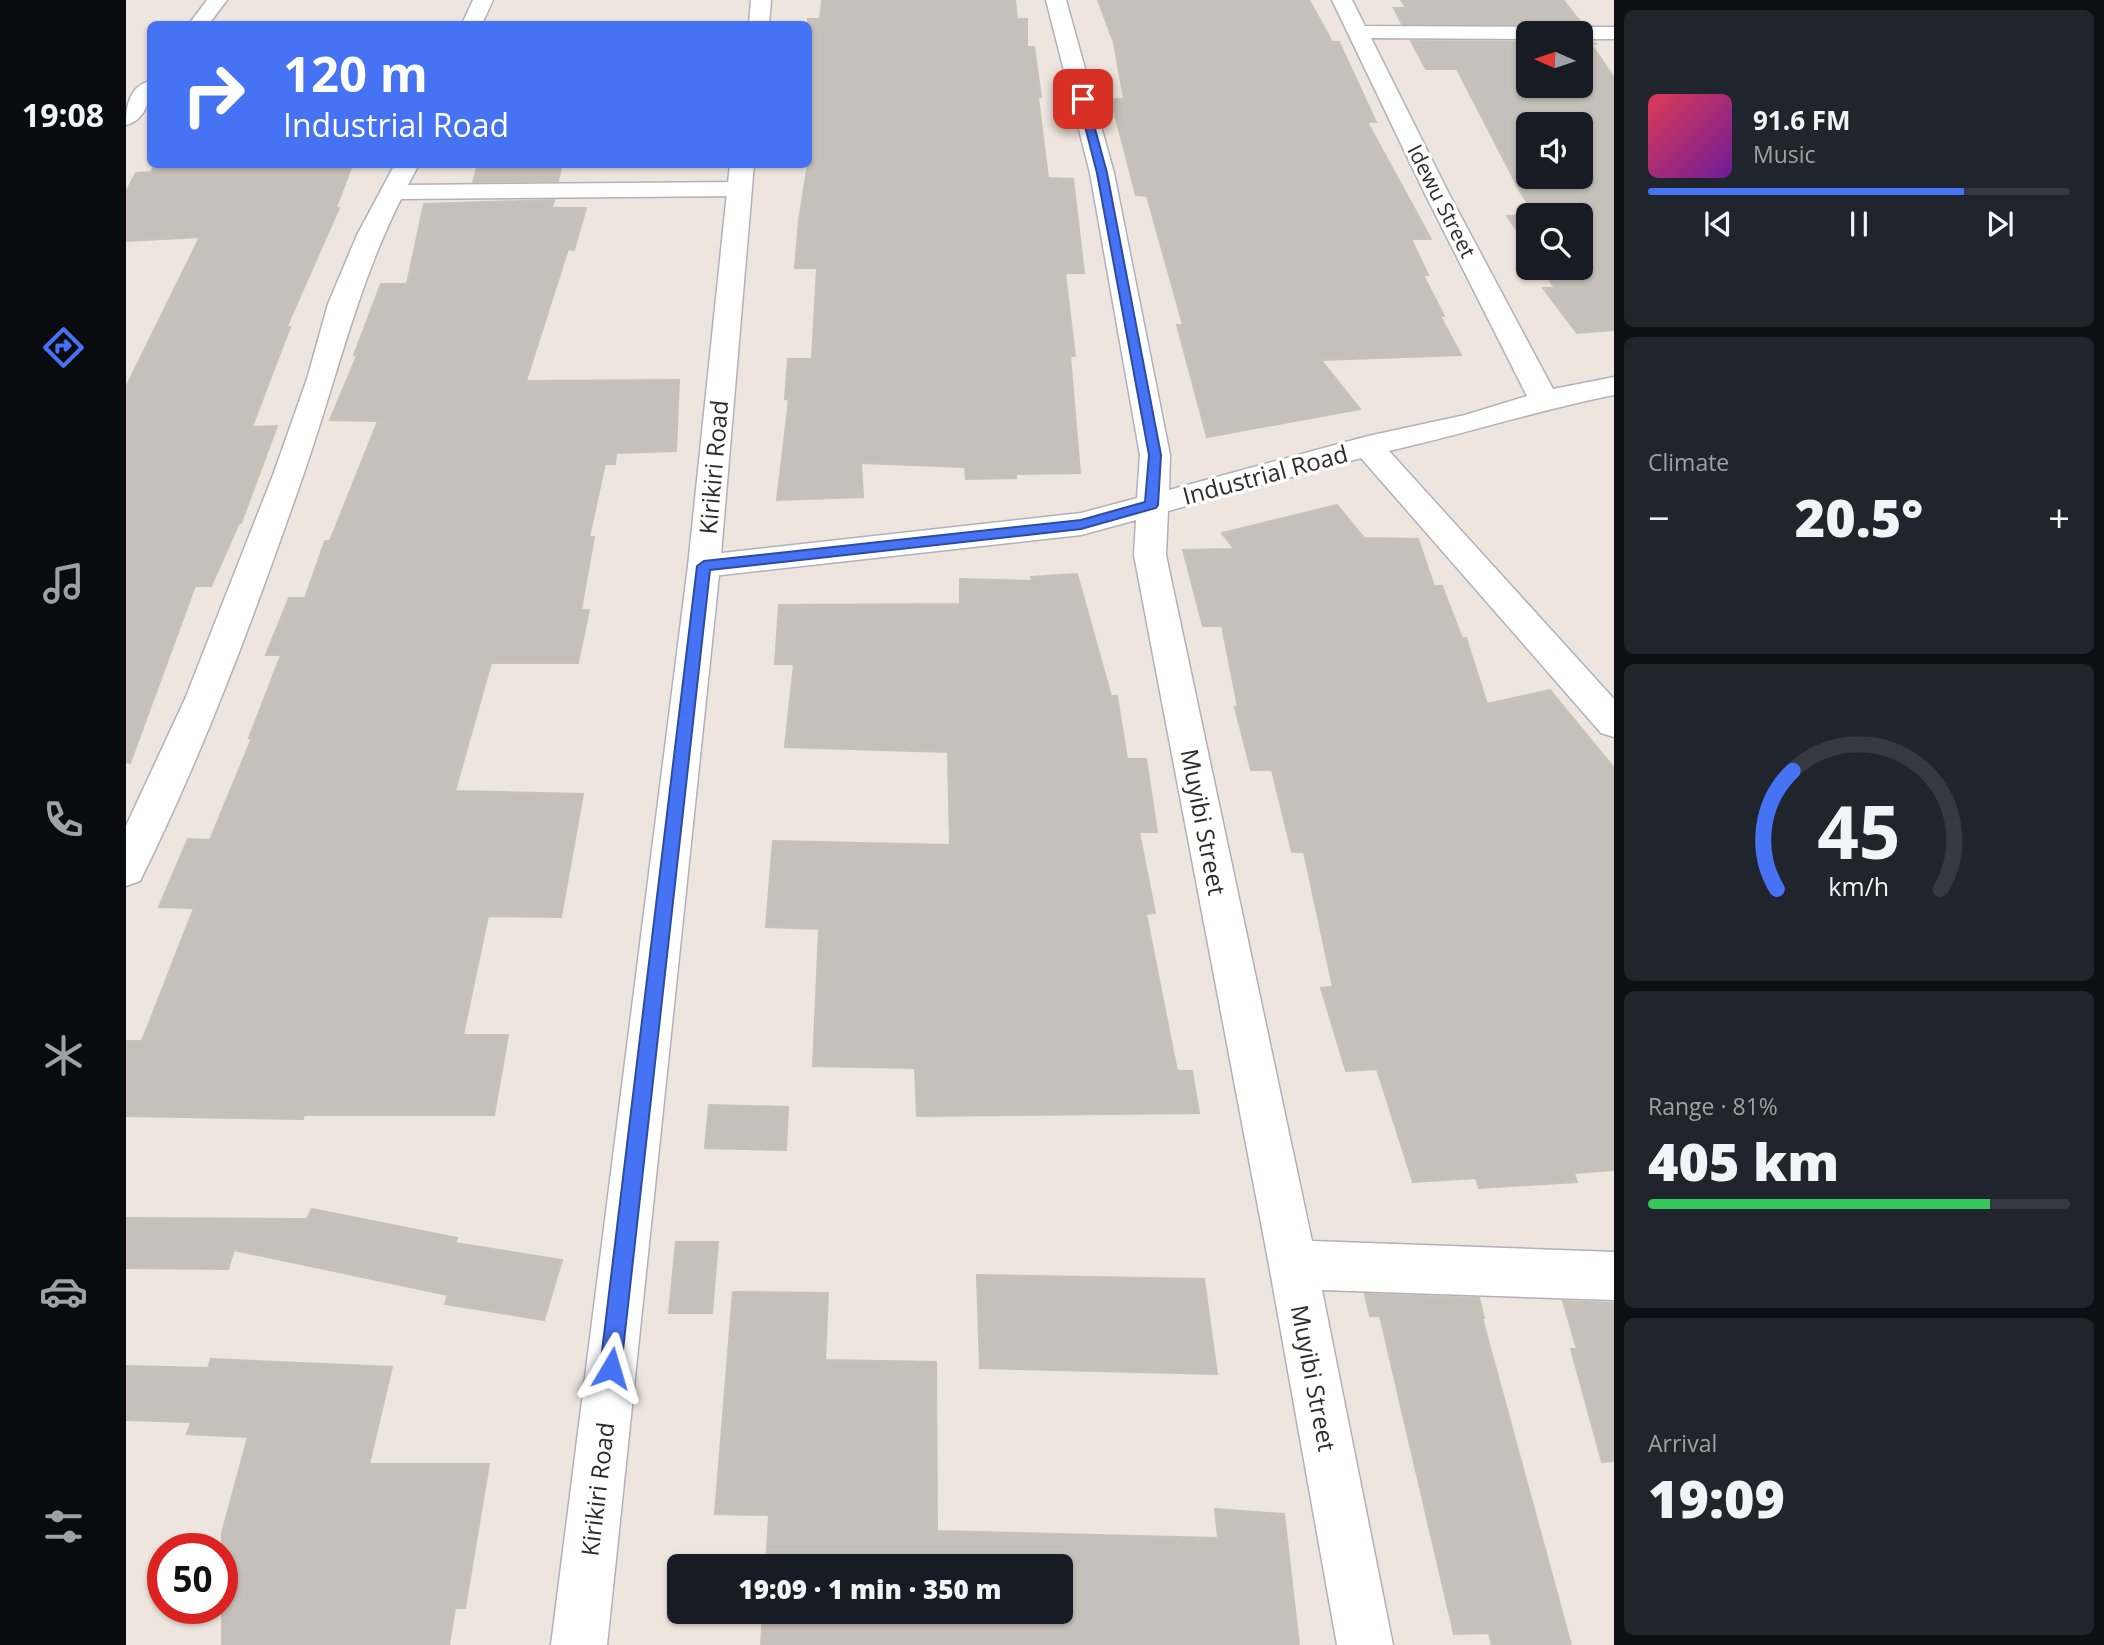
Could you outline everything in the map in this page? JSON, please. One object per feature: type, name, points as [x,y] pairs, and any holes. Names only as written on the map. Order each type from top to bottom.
[{"type":"street","points":[[201,21],[217,0]]},
{"type":"street","points":[[473,21],[483,0]]},
{"type":"street","points":[[759,21],[761,0]]},
{"type":"street","name":"Muyibi Street","points":[[1056,0],[1102,173],[1155,455],[1150,555],[1293,1265],[1365,1645]]},
{"type":"street","name":"Idewu Street","points":[[1342,0],[1437,194],[1544,400]]},
{"type":"street","points":[[1359,32],[1516,33]]},
{"type":"street","points":[[1593,33],[1614,33]]},
{"type":"street","points":[[126,118],[147,92]]},
{"type":"street","points":[[126,869],[208,688],[289,475],[321,379],[342,304],[370,235],[400,178],[741,177]]},
{"type":"street","name":"Kirikiri Road","points":[[579,1645],[704,566],[741,177]]},
{"type":"street","name":"Industrial Road","points":[[704,566],[1081,524],[1368,446],[1471,423],[1544,400],[1614,386]]},
{"type":"street","points":[[1368,446],[1614,723]]},
{"type":"street","points":[[1293,1265],[1614,1276]]},
{"type":"building","points":[[822,0],[1015,0],[1017,19],[1027,19],[1027,47],[1034,47],[1041,97],[1038,97],[1048,178],[1073,179],[1084,273],[1065,273],[1075,356],[1070,356],[1080,473],[1016,474],[1016,478],[966,479],[965,467],[861,463],[863,497],[777,500],[789,400],[785,399],[788,359],[812,359],[817,268],[795,268],[807,168],[812,168],[812,21],[808,19],[820,19]]},
{"type":"building","points":[[1098,0],[1309,0],[1332,42],[1339,42],[1376,122],[1367,122],[1431,239],[1411,239],[1428,275],[1423,275],[1444,316],[1440,316],[1461,355],[1321,360],[1360,409],[1207,437],[1177,325],[1183,325],[1147,196],[1136,195],[1111,99],[1124,99],[1114,43]]},
{"type":"building","points":[[1401,0],[1563,0],[1580,21],[1402,24],[1394,8],[1406,8]]},
{"type":"building","points":[[1411,41],[1516,42],[1516,98],[1593,98],[1593,47],[1614,78],[1614,330],[1577,333],[1543,288],[1555,288],[1549,280],[1593,280],[1593,203],[1528,203],[1519,189],[1593,189],[1593,112],[1516,112],[1516,183],[1457,69],[1426,69]]},
{"type":"building","points":[[154,168],[351,168],[336,208],[339,208],[286,328],[290,327],[252,427],[277,426],[241,523],[211,586],[195,586],[130,763],[126,762],[126,387],[200,237],[126,241],[126,192],[136,173],[151,172]]},
{"type":"building","points":[[477,168],[561,168],[558,181],[473,182]]},
{"type":"building","points":[[554,200],[552,208],[586,208],[574,250],[568,249],[526,381],[679,380],[676,451],[616,453],[615,464],[605,464],[589,537],[594,537],[581,610],[589,610],[578,663],[491,663],[455,791],[583,794],[561,917],[488,916],[463,1035],[508,1035],[494,1115],[304,1115],[303,1119],[126,1116],[126,1041],[142,1041],[194,908],[159,907],[188,839],[210,840],[252,738],[249,738],[281,655],[266,655],[289,598],[305,598],[325,541],[330,541],[378,421],[330,420],[357,356],[354,355],[381,284],[407,284],[424,204]]},
{"type":"building","points":[[1507,216],[1516,216],[1516,229]]},
{"type":"building","points":[[1337,505],[1364,538],[1418,539],[1434,586],[1442,586],[1462,638],[1466,638],[1487,704],[1550,690],[1614,768],[1614,1170],[1574,1173],[1577,1182],[1479,1188],[1476,1178],[1413,1182],[1377,1069],[1346,1071],[1321,988],[1333,987],[1304,852],[1292,852],[1272,770],[1251,770],[1235,707],[1238,707],[1222,626],[1203,626],[1183,550],[1234,549],[1222,533]]},
{"type":"building","points":[[1077,574],[1111,696],[1117,696],[1127,759],[1146,759],[1157,832],[1139,832],[1155,913],[1146,914],[1177,1071],[1192,1071],[1199,1113],[917,1116],[915,1068],[813,1066],[819,929],[766,927],[773,841],[950,845],[948,752],[785,747],[794,664],[775,664],[779,605],[960,604],[960,579],[1032,581],[1031,577]]},
{"type":"building","points":[[709,1105],[788,1107],[786,1150],[705,1148]]},
{"type":"building","points":[[312,1209],[457,1238],[455,1243],[562,1260],[544,1320],[445,1304],[448,1295],[234,1250],[228,1269],[126,1268],[126,1218],[307,1219]]},
{"type":"building","points":[[676,1242],[718,1242],[712,1313],[669,1313]]},
{"type":"building","points":[[977,1275],[1204,1279],[1217,1374],[980,1368]]},
{"type":"building","points":[[733,1292],[828,1293],[825,1360],[936,1362],[937,1531],[1218,1538],[1215,1509],[1284,1514],[1299,1645],[761,1645],[762,1624],[1073,1624],[1073,1554],[767,1554],[769,1515],[715,1514]]},
{"type":"building","points":[[1365,1294],[1479,1298],[1482,1318],[1571,1645],[1492,1645],[1489,1633],[1454,1634],[1380,1316],[1370,1316]]},
{"type":"building","points":[[1563,1301],[1614,1303],[1614,1461],[1602,1462],[1571,1349],[1577,1349]]},
{"type":"building","points":[[211,1359],[392,1367],[369,1464],[489,1464],[465,1608],[455,1608],[449,1645],[222,1645],[222,1624],[238,1624],[238,1533],[222,1533],[248,1437],[187,1434],[191,1422],[126,1420],[126,1366],[208,1368]]},
{"type":"route","points":[[611,1368],[704,566],[1081,524],[1152,505],[1155,455],[1102,173],[1083,99]]}]
